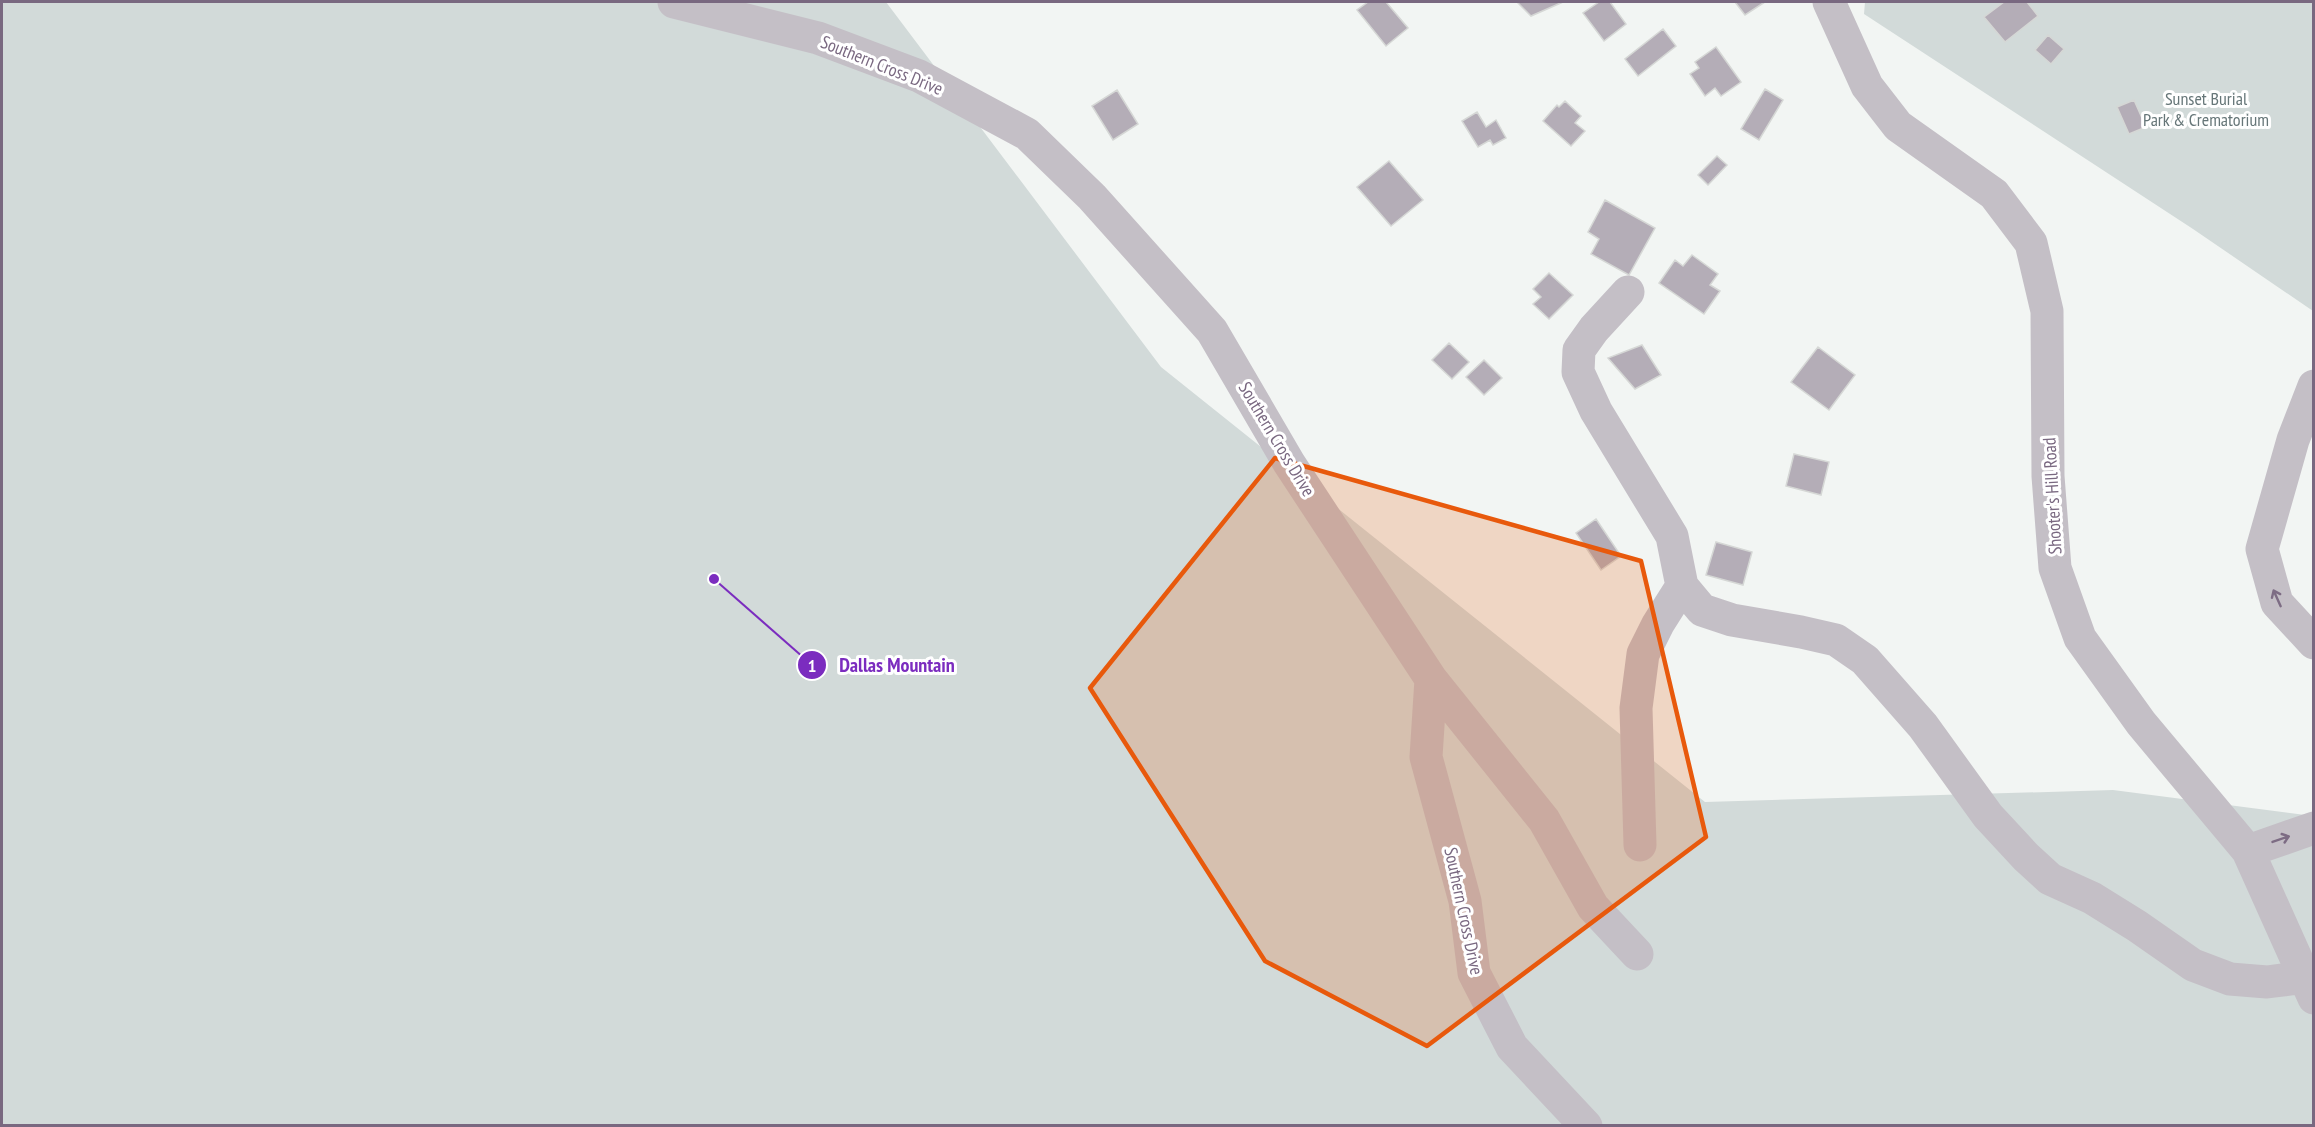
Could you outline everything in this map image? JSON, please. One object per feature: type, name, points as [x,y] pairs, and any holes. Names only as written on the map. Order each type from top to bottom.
[{"type":"street","name":"Southern Cross Drive","points":[[674,2],[818,38],[920,76],[1027,134],[1092,197],[1212,331],[1289,463],[1431,679],[1426,757],[1465,901],[1473,973],[1512,1047],[1586,1125]]},
{"type":"street","name":"Shooter's Hill Road","points":[[1829,2],[1867,86],[1899,126],[1994,194],[2031,243],[2047,310],[2048,476],[2055,568],[2076,628],[2080,638],[2141,723],[2248,851],[2309,987]]},
{"type":"street","points":[[1628,292],[1593,329],[1579,350],[1578,372],[1596,411],[1672,536],[1682,586],[1702,610],[1732,620],[1836,640],[1865,660],[1923,726],[1988,816],[2050,879],[2092,898],[2138,926],[2193,965],[2230,979],[2309,987]]},
{"type":"street","points":[[2313,386],[2294,440],[2262,549],[2277,603],[2313,643]]},
{"type":"street","points":[[1640,845],[1636,708],[1643,654],[1658,624],[1682,586]]},
{"type":"street","points":[[1431,679],[1544,820],[1593,907],[1637,954]]},
{"type":"street","points":[[2248,851],[2313,828]]},
{"type":"highlighted area","points":[[1275,458],[1641,561],[1706,837],[1427,1046],[1265,961],[1090,688]]},
{"type":"green space","points":[[2,2],[886,2],[1161,367],[1705,802],[2113,790],[2313,816],[2313,1125],[2,1126]]},
{"type":"green space","name":"Sunset Burial Park & Crematorium","points":[[1865,2],[2313,2],[2313,311],[2193,229],[1864,14]]},
{"type":"building","points":[[1368,2],[1386,2],[1408,28],[1386,46],[1357,10]]},
{"type":"building","points":[[1517,2],[1563,2],[1531,16]]},
{"type":"building","points":[[1599,2],[1610,2],[1626,24],[1604,41],[1583,13]]},
{"type":"building","points":[[1735,2],[1765,2],[1745,15]]},
{"type":"building","points":[[2004,2],[2027,2],[2038,16],[2005,42],[1984,17]]},
{"type":"building","points":[[1663,29],[1676,46],[1638,76],[1625,59]]},
{"type":"building","points":[[2048,35],[2064,49],[2051,64],[2035,50]]},
{"type":"building","points":[[1716,47],[1741,82],[1721,96],[1715,88],[1705,96],[1690,74],[1699,68],[1695,62]]},
{"type":"building","points":[[1765,89],[1783,100],[1759,140],[1741,129]]},
{"type":"building","points":[[1117,90],[1138,124],[1113,140],[1092,106]]},
{"type":"building","points":[[2134,100],[2146,127],[2129,134],[2117,107]]},
{"type":"building","points":[[1565,101],[1581,116],[1575,123],[1585,131],[1571,146],[1543,121],[1557,105],[1559,107]]},
{"type":"building","points":[[1477,112],[1486,127],[1496,120],[1506,138],[1493,145],[1490,140],[1478,147],[1462,121]]},
{"type":"building","points":[[1717,156],[1727,165],[1708,185],[1698,175]]},
{"type":"building","points":[[1389,161],[1423,200],[1391,226],[1357,187]]},
{"type":"building","points":[[1605,200],[1655,228],[1629,275],[1591,254],[1599,239],[1588,232]]},
{"type":"building","points":[[1692,255],[1718,274],[1710,285],[1720,291],[1704,314],[1659,283],[1675,260],[1683,266]]},
{"type":"building","points":[[1549,273],[1573,295],[1549,319],[1533,304],[1541,297],[1533,289]]},
{"type":"building","points":[[1449,343],[1469,362],[1452,379],[1432,360]]},
{"type":"building","points":[[1642,345],[1661,375],[1635,389],[1608,358]]},
{"type":"building","points":[[1818,347],[1855,375],[1829,410],[1791,382]]},
{"type":"building","points":[[1484,360],[1502,378],[1484,395],[1466,377]]},
{"type":"building","points":[[1794,454],[1829,462],[1821,495],[1786,486]]},
{"type":"building","points":[[1596,519],[1621,556],[1601,570],[1576,533]]},
{"type":"building","points":[[1716,542],[1752,552],[1743,585],[1706,575]]},
{"type":"place","name":"Dallas Mountain","points":[[714,579]]}]
